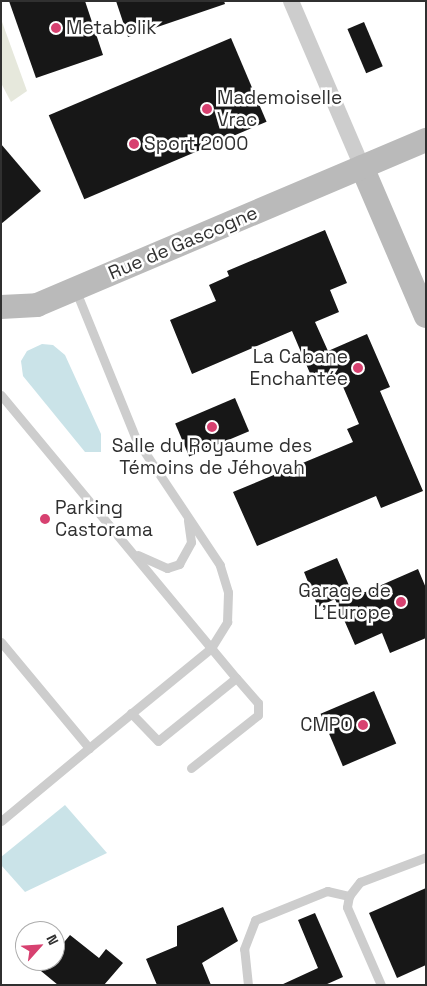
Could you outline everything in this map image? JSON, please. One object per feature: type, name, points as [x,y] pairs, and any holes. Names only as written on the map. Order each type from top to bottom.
[{"type":"street","points":[[291,1],[426,316]]},
{"type":"street","name":"Rue de Gascogne","points":[[1,307],[37,305],[426,140]]},
{"type":"lane","points":[[1,821],[211,648],[227,622],[228,592],[220,565],[136,439],[75,289]]},
{"type":"lane","points":[[1,395],[135,553],[258,703],[258,715],[191,768]]},
{"type":"lane","points":[[135,553],[167,568],[179,564],[191,542],[187,516]]},
{"type":"lane","points":[[1,642],[89,748]]},
{"type":"lane","points":[[131,713],[158,741],[236,678]]},
{"type":"lane","points":[[381,985],[347,907],[348,896],[360,882],[426,857]]},
{"type":"lane","points":[[248,985],[244,949],[255,920],[327,891],[348,896]]},
{"type":"shaded area","points":[[1,19],[27,91],[11,102],[1,83]]},
{"type":"water","points":[[42,344],[53,345],[65,355],[101,434],[101,452],[85,452],[23,376],[21,361],[27,351]]},
{"type":"water","points":[[65,805],[107,853],[25,892],[1,865],[1,857]]},
{"type":"building","name":"Metabolik","points":[[9,1],[85,1],[103,55],[36,78]]},
{"type":"building","points":[[116,1],[224,1],[225,4],[128,37]]},
{"type":"building","points":[[364,22],[383,66],[366,73],[347,29]]},
{"type":"building","points":[[231,38],[267,122],[84,199],[49,115]]},
{"type":"building","points":[[1,144],[41,191],[1,224]]},
{"type":"building","points":[[325,230],[347,283],[330,290],[339,312],[315,322],[328,351],[367,334],[390,387],[380,391],[423,491],[381,508],[376,496],[257,546],[233,492],[353,442],[347,429],[359,424],[338,375],[315,385],[292,331],[192,374],[170,320],[216,301],[209,285],[229,276],[227,271]]},
{"type":"building","name":"Salle du Royaume des Témoins de Jéhovah","points":[[235,398],[249,431],[189,457],[175,423]]},
{"type":"building","points":[[337,558],[354,597],[418,569],[426,588],[426,638],[390,653],[382,633],[355,645],[335,599],[318,607],[304,572]]},
{"type":"building","points":[[374,691],[396,743],[343,766],[321,714]]},
{"type":"building","points":[[426,888],[426,965],[397,978],[369,913]]},
{"type":"building","points":[[223,907],[238,941],[202,963],[211,985],[157,985],[146,959],[177,946],[177,926]]},
{"type":"building","points":[[315,913],[343,977],[325,985],[281,985],[318,968],[298,920]]},
{"type":"building","points":[[70,935],[99,958],[106,949],[123,963],[104,985],[58,985],[41,971],[65,971],[65,941]]},
{"type":"place","name":"Metabolik","points":[[56,28]]},
{"type":"place","name":"Mademoiselle Vrac","points":[[207,109]]},
{"type":"place","name":"Sport 2000","points":[[134,144]]},
{"type":"place","name":"La Cabane Enchantée","points":[[358,368]]},
{"type":"place","name":"Salle du Royaume des Témoins de Jéhovah","points":[[212,427]]},
{"type":"place","name":"Parking Castorama","points":[[45,519]]},
{"type":"place","name":"Garage de L'Europe","points":[[401,602]]},
{"type":"place","name":"CMPO","points":[[363,725]]}]
